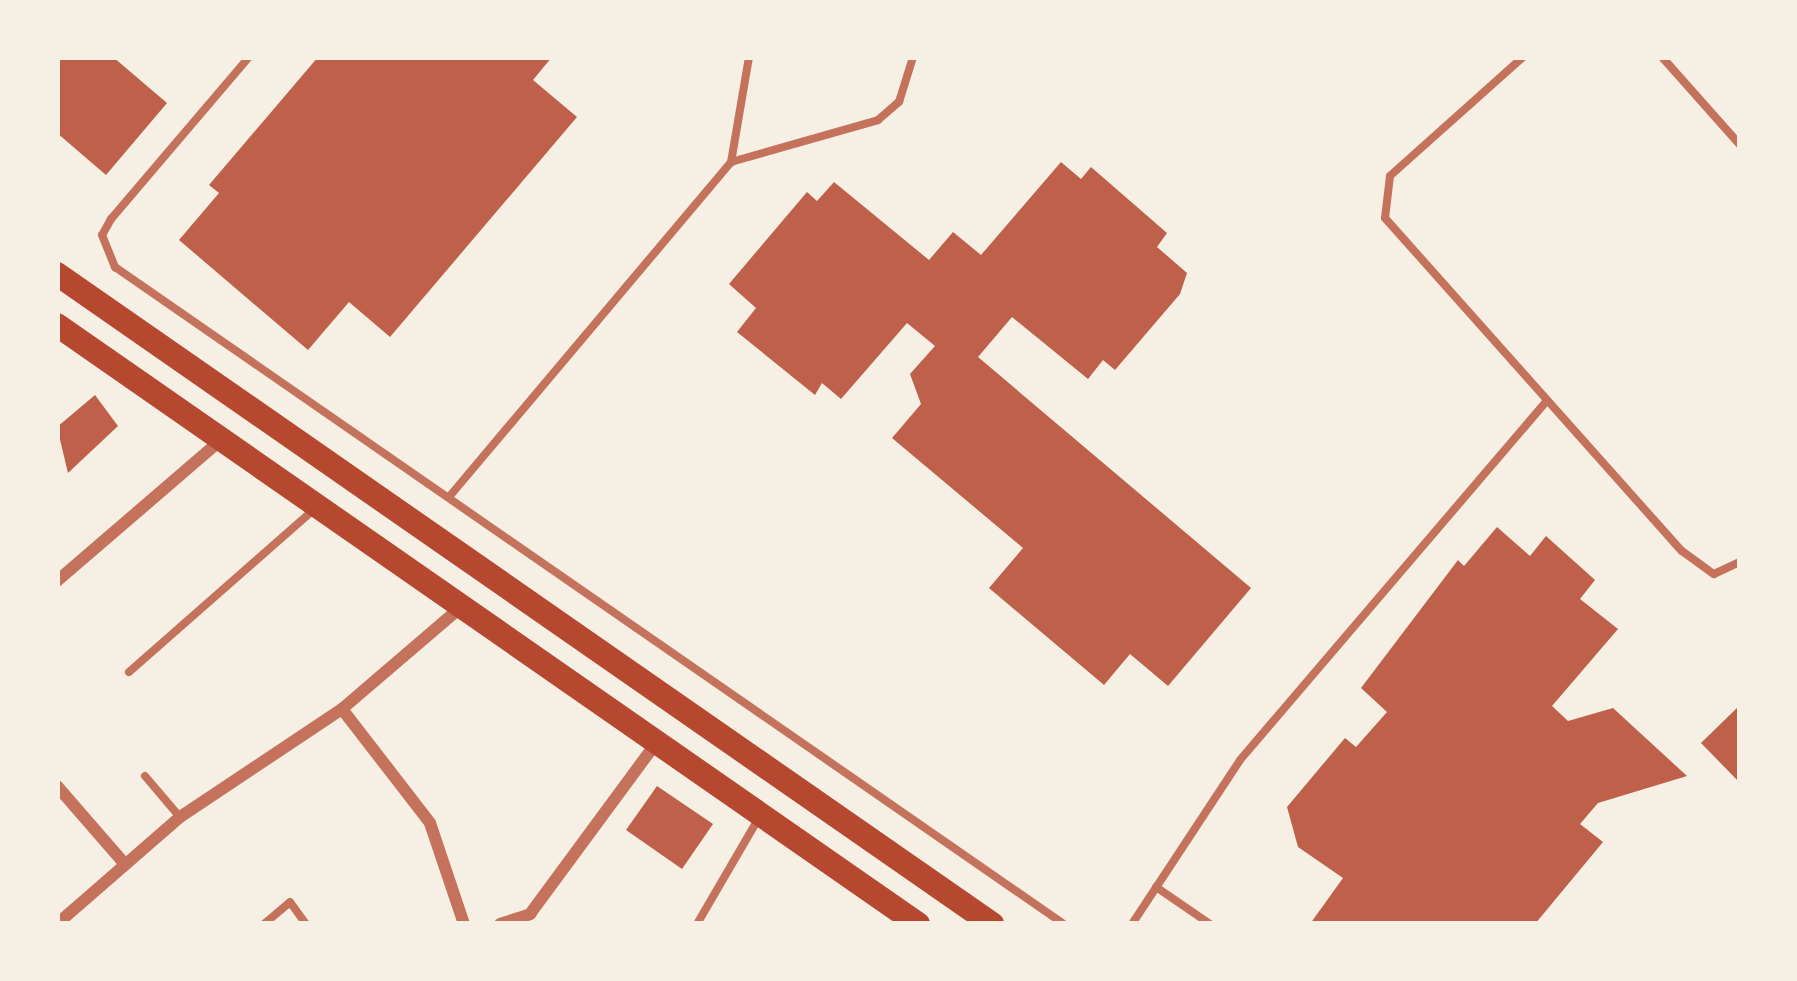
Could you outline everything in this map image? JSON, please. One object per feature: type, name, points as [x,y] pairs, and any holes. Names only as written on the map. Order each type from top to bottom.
[{"type":"highway","points":[[57,274],[992,924]]},
{"type":"highway","points":[[57,325],[220,442],[466,602],[917,924]]},
{"type":"street","points":[[57,581],[220,442]]},
{"type":"street","points":[[57,924],[180,817],[341,709],[466,602]]},
{"type":"street","points":[[341,709],[430,823],[464,924]]},
{"type":"street","points":[[500,924],[530,914],[658,741]]},
{"type":"street","points":[[57,786],[124,863]]},
{"type":"lane","points":[[249,57],[111,219],[104,250],[129,279],[1064,924]]},
{"type":"lane","points":[[449,497],[731,162],[749,57]]},
{"type":"lane","points":[[731,162],[858,132],[899,103],[914,57]]},
{"type":"lane","points":[[1523,57],[1390,176],[1385,218],[1682,551],[1714,574],[1740,562]]},
{"type":"lane","points":[[1662,57],[1740,145]]},
{"type":"lane","points":[[1132,924],[1240,760],[1547,401]]},
{"type":"lane","points":[[129,672],[318,506]]},
{"type":"lane","points":[[145,776],[180,817]]},
{"type":"lane","points":[[698,924],[762,813]]},
{"type":"lane","points":[[1156,886],[1210,924]]},
{"type":"lane","points":[[265,924],[290,902],[306,924]]},
{"type":"building","points":[[57,57],[113,57],[167,103],[106,175],[57,133]]},
{"type":"building","points":[[318,57],[552,57],[533,80],[577,117],[390,337],[349,302],[308,350],[179,240],[219,193],[209,185]]},
{"type":"building","points":[[1061,162],[1081,179],[1091,167],[1167,233],[1157,247],[1187,273],[1180,294],[1115,370],[1103,360],[1088,379],[1012,317],[978,357],[1251,588],[1168,686],[1130,654],[1104,685],[989,588],[1023,548],[892,438],[921,404],[910,374],[935,346],[907,323],[841,399],[822,383],[815,395],[737,332],[756,308],[729,284],[807,192],[817,201],[834,182],[929,260],[953,232],[981,255]]},
{"type":"building","points":[[95,395],[118,426],[68,473],[57,427]]},
{"type":"building","points":[[1497,527],[1530,556],[1546,536],[1595,580],[1580,599],[1618,629],[1552,706],[1568,721],[1613,708],[1687,776],[1598,803],[1580,824],[1603,842],[1535,924],[1310,924],[1343,878],[1298,847],[1287,807],[1345,738],[1356,747],[1387,712],[1361,688],[1458,560],[1464,566]]},
{"type":"building","points":[[1740,705],[1740,783],[1701,743]]},
{"type":"building","points":[[657,786],[713,824],[682,869],[626,830]]}]
